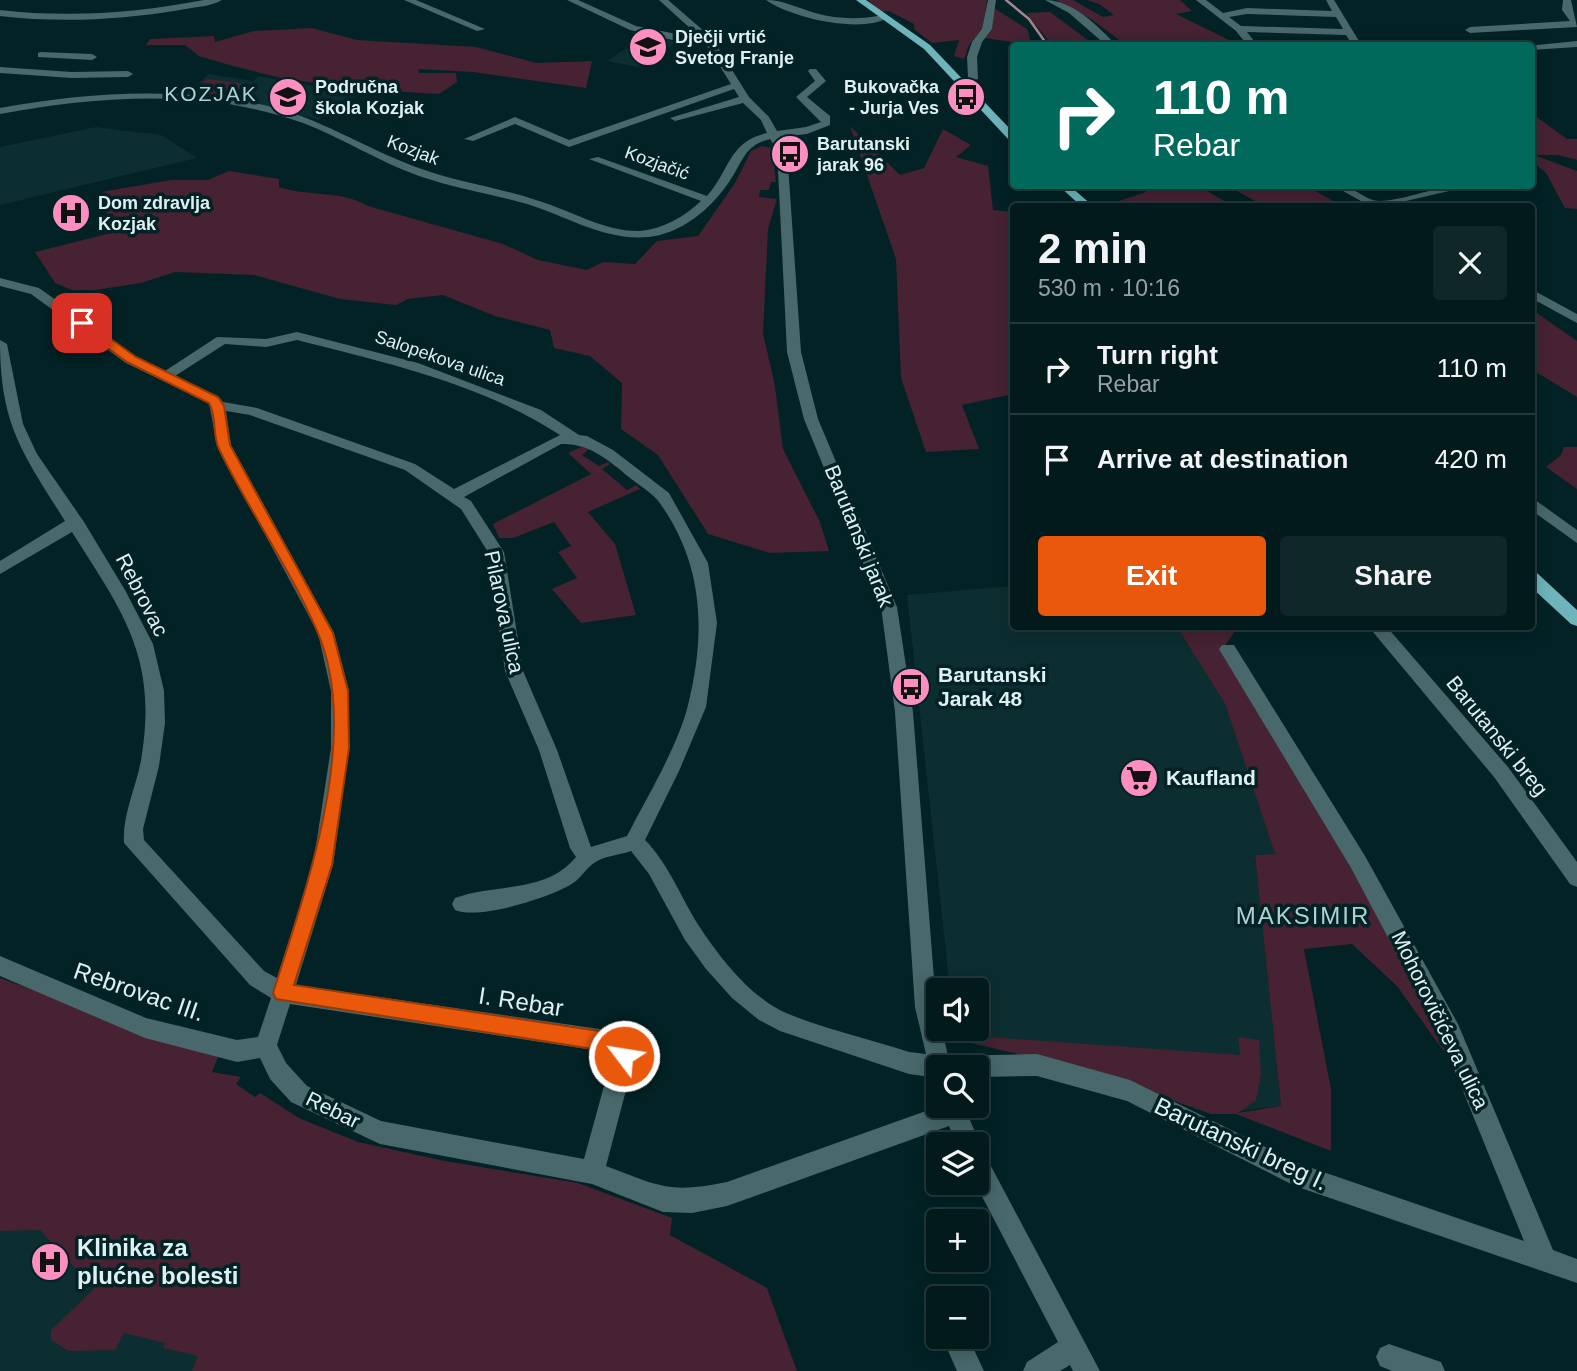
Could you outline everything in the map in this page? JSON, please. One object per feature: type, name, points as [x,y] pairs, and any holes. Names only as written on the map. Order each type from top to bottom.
[{"type":"main road","points":[[860,0],[882,18],[918,39],[1010,135]]},
{"type":"main road","points":[[1067,189],[1084,203]]},
{"type":"main road","points":[[1535,581],[1577,620]]},
{"type":"street","points":[[0,13],[47,19],[138,15],[218,0]]},
{"type":"street","points":[[408,0],[480,29]]},
{"type":"street","points":[[571,0],[633,28],[698,43],[709,40]]},
{"type":"street","name":"Barutanski jarak","points":[[663,0],[709,40],[741,92],[775,135],[784,159],[791,321],[802,388],[889,607],[904,712],[926,1007],[937,1055]]},
{"type":"street","points":[[770,0],[795,11],[842,21],[882,18]]},
{"type":"street","points":[[960,82],[973,79],[972,57],[977,42],[989,24],[992,0]]},
{"type":"street","points":[[1049,0],[1072,11],[1108,42]]},
{"type":"street","points":[[1200,0],[1239,29],[1250,42]]},
{"type":"street","points":[[1330,0],[1355,42]]},
{"type":"street","points":[[1567,0],[1567,10],[1576,23]]},
{"type":"street","points":[[1221,16],[1247,12],[1337,14]]},
{"type":"street","points":[[5,25],[28,24],[47,19]]},
{"type":"street","points":[[1470,30],[1576,23]]},
{"type":"street","points":[[1239,29],[1349,32]]},
{"type":"street","points":[[1535,47],[1577,44]]},
{"type":"street","points":[[41,55],[93,56],[72,75]]},
{"type":"street","points":[[0,70],[72,75],[128,74]]},
{"type":"street","points":[[775,135],[826,123],[826,118],[800,97],[821,81],[813,71]]},
{"type":"street","points":[[615,138],[741,92]]},
{"type":"street","points":[[469,139],[515,120],[569,144],[741,92]]},
{"type":"street","name":"Kozjak","points":[[0,111],[65,100],[118,97],[187,98],[250,106],[307,121],[379,156],[424,174],[533,203],[620,233],[646,234],[671,228],[708,200],[724,183],[742,148],[753,141],[775,135]]},
{"type":"street","name":"Kozjačić","points":[[594,159],[708,200]]},
{"type":"street","points":[[1346,189],[1371,203]]},
{"type":"street","points":[[1390,203],[1452,189]]},
{"type":"street","points":[[0,282],[35,291],[131,360],[207,395],[218,406],[224,445],[326,633],[340,691],[340,748],[323,865],[266,1046]]},
{"type":"street","points":[[1535,295],[1577,319]]},
{"type":"street","name":"Salopekova ulica","points":[[166,376],[222,340],[266,343],[297,336],[413,366],[536,413],[573,437],[608,453],[664,497],[700,563],[709,623],[697,706],[670,771],[634,842]]},
{"type":"street","name":"Rebrovac","points":[[0,344],[5,398],[30,454],[76,522],[117,590],[145,644],[155,691],[156,723],[150,766],[132,829],[134,843],[257,978],[282,993]]},
{"type":"street","name":"Pilarova ulica","points":[[218,406],[252,411],[410,467],[455,495],[472,514],[496,552],[514,671],[548,750],[580,848],[588,856]]},
{"type":"street","points":[[455,495],[558,440],[573,437]]},
{"type":"street","points":[[1535,505],[1577,538]]},
{"type":"street","points":[[0,568],[76,522]]},
{"type":"street","name":"Barutanski breg","points":[[1379,630],[1501,772],[1577,878]]},
{"type":"street","name":"Mohorovičićeva ulica","points":[[1228,649],[1358,862],[1450,1031],[1544,1259]]},
{"type":"street","points":[[462,904],[522,895],[576,872],[588,856],[634,842],[648,854],[686,923],[741,995],[760,1012],[848,1045],[909,1063],[926,1065]]},
{"type":"street","name":"Rebrovac III.","points":[[0,966],[145,1028],[237,1051],[266,1046]]},
{"type":"street","name":"I. Rebar","points":[[282,993],[613,1042],[623,1047],[624,1056],[592,1172]]},
{"type":"street","name":"Rebar","points":[[266,1046],[278,1071],[299,1094],[380,1132],[592,1172],[663,1200],[692,1201],[727,1194],[930,1118]]},
{"type":"street","name":"Barutanski breg I.","points":[[989,1066],[1037,1065],[1130,1091],[1295,1174],[1577,1271]]},
{"type":"street","points":[[989,1186],[1087,1371]]},
{"type":"street","points":[[1036,1371],[1073,1348]]},
{"type":"street","points":[[961,1349],[971,1371]]},
{"type":"street","points":[[1389,1357],[1432,1371]]},
{"type":"shaded area","points":[[868,0],[987,0],[983,28],[969,45],[964,59],[954,56],[959,40],[932,43],[914,29],[914,24],[889,11],[880,12]]},
{"type":"shaded area","points":[[1056,0],[1073,0],[1103,17],[1114,15],[1099,4],[1087,0],[1180,0],[1192,11],[1176,14],[1229,40],[1122,42],[1091,19]]},
{"type":"shaded area","points":[[994,8],[1027,29],[1031,42],[985,38],[992,29]]},
{"type":"shaded area","points":[[1050,12],[1090,42],[1050,42],[1026,13]]},
{"type":"shaded area","points":[[312,28],[357,40],[476,47],[537,63],[592,61],[586,88],[473,72],[418,69],[419,73],[456,73],[457,82],[439,94],[356,89],[281,78],[199,56],[185,45],[146,45],[150,39],[214,36],[215,42],[254,31]]},
{"type":"shaded area","name":"Dječji vrtić Svetog Franje","points":[[646,35],[677,42],[638,67],[607,61]]},
{"type":"shaded area","name":"Područna škola Kozjak","points":[[209,74],[253,81],[258,76],[360,94],[318,120],[250,101],[186,94]]},
{"type":"shaded area","points":[[207,79],[247,84],[228,97],[190,92]]},
{"type":"shaded area","points":[[1535,116],[1567,139],[1577,139],[1577,160],[1558,155],[1535,155]]},
{"type":"shaded area","points":[[850,126],[900,175],[924,168],[943,129],[971,145],[956,157],[988,166],[993,210],[1010,212],[1010,395],[962,405],[979,449],[926,452],[901,378],[896,259]]},
{"type":"shaded area","points":[[96,127],[161,135],[197,158],[0,205],[0,147]]},
{"type":"shaded area","points":[[762,146],[772,148],[776,182],[771,182],[769,190],[760,190],[759,197],[777,199],[768,229],[763,333],[775,386],[783,449],[820,522],[829,551],[770,553],[708,534],[658,455],[621,429],[622,383],[590,356],[554,348],[550,330],[495,316],[443,295],[408,299],[396,305],[340,299],[254,275],[175,272],[141,283],[95,290],[72,290],[55,283],[35,252],[111,233],[101,192],[171,180],[208,180],[229,171],[279,179],[279,187],[290,190],[358,201],[503,244],[538,260],[587,270],[603,262],[635,264],[657,241],[698,236],[735,183],[751,151]]},
{"type":"shaded area","points":[[1535,155],[1577,171],[1577,209],[1565,208],[1546,173],[1535,163]]},
{"type":"shaded area","points":[[1142,189],[1203,189],[1228,203],[1119,201],[1146,192]]},
{"type":"shaded area","points":[[1233,189],[1312,189],[1337,203],[1259,203]]},
{"type":"shaded area","points":[[1535,312],[1577,341],[1577,397],[1535,371]]},
{"type":"shaded area","points":[[581,447],[589,449],[582,455],[599,466],[608,462],[610,464],[602,469],[627,490],[636,485],[640,489],[588,512],[615,544],[636,615],[581,623],[552,589],[577,578],[558,552],[571,546],[554,522],[513,538],[499,538],[493,524],[591,474],[568,453]]},
{"type":"shaded area","points":[[1564,447],[1577,447],[1577,489],[1546,467],[1561,455]]},
{"type":"shaded area","points":[[1010,586],[1010,630],[1179,630],[1225,704],[1275,854],[1255,855],[1281,1106],[1211,1114],[1094,1072],[971,1043],[970,1041],[989,1041],[989,978],[949,978],[907,595]]},
{"type":"shaded area","points":[[1179,630],[1236,630],[1222,650],[1413,973],[1459,1073],[1397,986],[1352,944],[1304,949],[1331,1089],[1331,1151],[1236,1114],[1211,1114],[1094,1072],[971,1043],[989,1041],[989,1037],[1240,1055],[1238,1037],[1259,1040],[1261,1074],[1256,1100],[1238,1113],[1281,1106],[1255,855],[1275,854],[1225,704]]},
{"type":"shaded area","points":[[0,978],[218,1057],[212,1072],[241,1077],[236,1084],[255,1097],[260,1093],[299,1118],[358,1142],[445,1161],[578,1183],[672,1218],[670,1235],[767,1288],[797,1371],[192,1371],[198,1356],[163,1348],[165,1343],[124,1333],[115,1350],[69,1351],[51,1340],[51,1330],[94,1289],[40,1230],[0,1231]]},
{"type":"shaded area","name":"Klinika za plućne bolesti","points":[[0,1173],[229,1371],[0,1371]]},
{"type":"waterway","points":[[1006,0],[1029,19],[1045,42]]},
{"type":"place","name":"Dječji vrtić Svetog Franje","points":[[648,47]]},
{"type":"place","name":"Područna škola Kozjak","points":[[288,97]]},
{"type":"place","name":"Bukovačka - Jurja Ves","points":[[966,97]]},
{"type":"place","name":"Barutanski jarak 96","points":[[790,154]]},
{"type":"place","name":"Dom zdravlja Kozjak","points":[[71,213]]},
{"type":"place","name":"Barutanski Jarak 48","points":[[911,687]]},
{"type":"place","name":"Kaufland","points":[[1139,778]]},
{"type":"place","name":"Klinika za plućne bolesti","points":[[50,1262]]},
{"type":"district","name":"KOZJAK","points":[[211,94]]},
{"type":"district","name":"MAKSIMIR","points":[[1303,916]]},
{"type":"route","points":[[82,323],[131,360],[214,400],[218,406],[224,445],[326,633],[340,691],[340,748],[334,805],[323,865],[282,993],[613,1042],[623,1047],[624,1056]]}]
